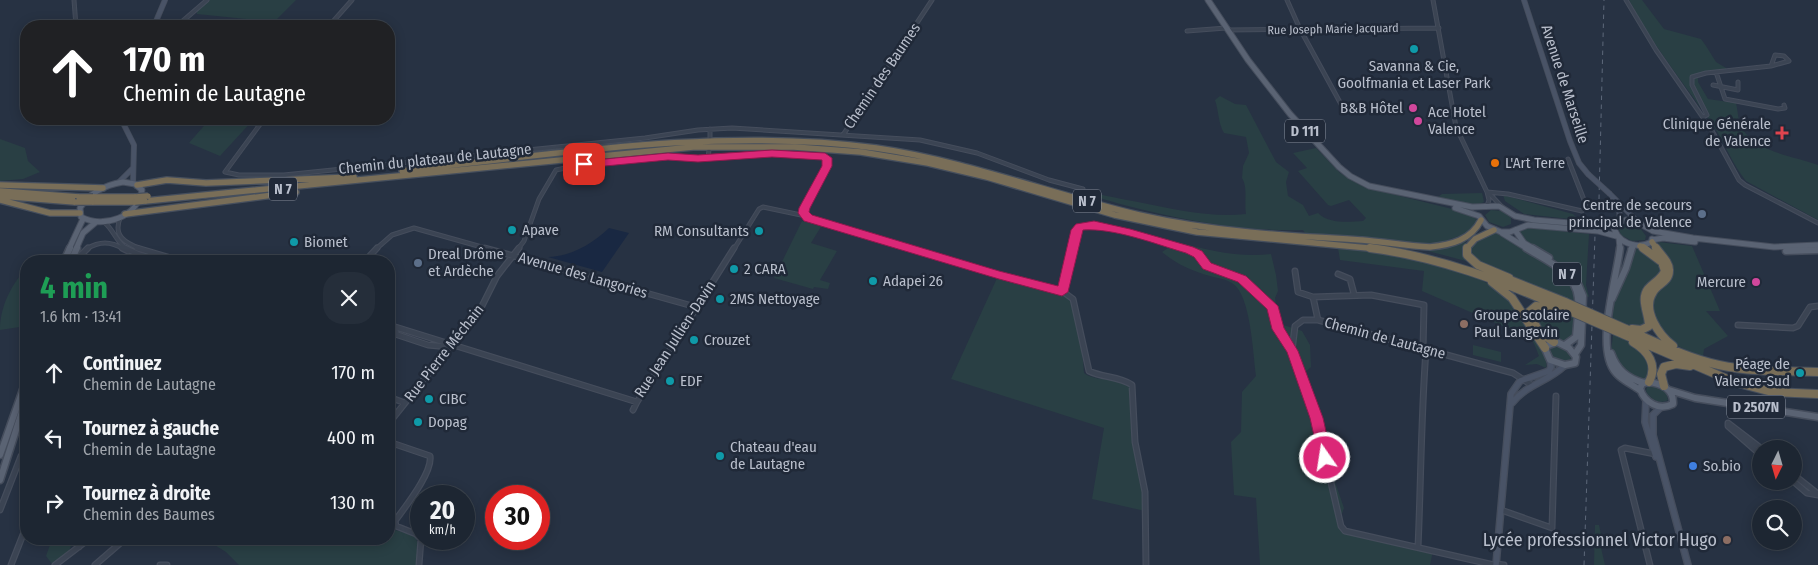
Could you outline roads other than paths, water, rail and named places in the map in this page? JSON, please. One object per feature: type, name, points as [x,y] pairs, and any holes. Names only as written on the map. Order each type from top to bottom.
[{"type":"highway","name":"N 7","points":[[146,199],[674,144],[746,140],[810,142],[883,149],[950,162],[1110,208],[1189,226],[1246,233],[1377,241],[1413,246],[1437,246],[1471,235],[1478,228],[1480,218]]},
{"type":"highway","name":"N 7","points":[[0,198],[146,199],[693,147],[754,145],[832,148],[891,156],[947,167],[1104,212],[1184,230],[1240,238],[1372,248],[1434,259],[1479,273],[1565,308]]},
{"type":"highway","points":[[123,215],[420,174]]},
{"type":"highway","points":[[136,185],[173,180],[206,183],[354,177]]},
{"type":"highway","points":[[0,185],[102,188]]},
{"type":"highway","name":"N 7","points":[[0,191],[77,200]]},
{"type":"highway","points":[[0,198],[50,212],[81,216]]},
{"type":"highway","points":[[1497,231],[1483,234],[1469,244],[1465,252],[1468,259],[1532,289]]},
{"type":"highway","name":"N 7","points":[[1345,240],[1430,253],[1483,269],[1532,289],[1565,308]]},
{"type":"highway","points":[[1652,241],[1670,272],[1668,279],[1651,294],[1649,302],[1650,312],[1662,337],[1686,354]]},
{"type":"highway","points":[[1625,332],[1648,327],[1649,321],[1645,306],[1645,295],[1650,287],[1662,278],[1665,273],[1663,264],[1658,257],[1637,246]]},
{"type":"highway","name":"N 7","points":[[1434,259],[1488,280],[1503,289],[1516,304],[1545,348]]},
{"type":"highway","points":[[1554,342],[1540,332],[1530,318],[1529,311],[1538,306],[1565,308],[1588,316],[1718,374]]},
{"type":"highway","points":[[1588,316],[1602,325],[1724,366],[1818,372]]},
{"type":"highway","points":[[1625,332],[1651,360],[1653,366],[1647,382]]},
{"type":"highway","points":[[1666,388],[1661,377],[1662,371],[1669,365],[1686,365],[1773,392],[1818,394]]},
{"type":"main road","points":[[157,20],[165,0]]},
{"type":"main road","name":"D 111","points":[[1208,0],[1274,95],[1339,167],[1350,176],[1364,184],[1410,195],[1484,207]]},
{"type":"main road","name":"Avenue de Marseille","points":[[1524,0],[1577,159],[1588,174],[1639,223]]},
{"type":"main road","points":[[81,216],[96,222],[103,222],[123,215],[135,207],[141,199],[142,193],[136,185],[132,168],[134,145],[125,125]]},
{"type":"main road","points":[[118,183],[132,168]]},
{"type":"main road","points":[[66,255],[81,216],[84,201],[102,188],[118,183],[136,185]]},
{"type":"main road","name":"Avenue de Marseille","points":[[1610,194],[1619,209],[1620,220]]},
{"type":"main road","name":"D 111","points":[[1410,195],[1480,218]]},
{"type":"main road","points":[[1637,246],[1618,237],[1577,228],[1542,225],[1497,231],[1480,218],[1484,207],[1504,208],[1515,216],[1547,221],[1593,225],[1613,224],[1620,220],[1639,223],[1648,229],[1672,235],[1763,246],[1793,247],[1818,245]]},
{"type":"main road","points":[[1515,216],[1517,228]]},
{"type":"main road","points":[[75,255],[83,233],[96,222]]},
{"type":"main road","points":[[1613,224],[1612,228],[1618,237],[1620,249],[1608,306],[1608,354],[1615,372],[1641,392],[1646,400],[1661,407],[1668,407],[1674,401],[1666,388],[1630,378],[1620,371],[1613,359],[1610,348],[1612,298],[1626,268],[1630,250],[1652,241],[1668,239],[1782,250],[1818,250]]},
{"type":"main road","name":"N 7","points":[[1517,228],[1524,243],[1562,266],[1579,284],[1583,296],[1581,345],[1575,354]]},
{"type":"main road","points":[[1648,229],[1652,241]]},
{"type":"main road","name":"N 7","points":[[1497,231],[1562,270],[1575,285],[1578,296],[1576,337],[1565,345]]},
{"type":"main road","points":[[1512,403],[1522,390],[1530,384],[1555,376],[1564,366],[1575,363],[1575,354],[1565,345],[1554,342],[1548,344],[1545,348],[1546,354],[1550,359],[1564,366]]},
{"type":"main road","points":[[1496,565],[1513,389],[1524,379],[1548,371],[1551,367],[1550,359]]},
{"type":"main road","points":[[1641,392],[1641,386],[1647,382]]},
{"type":"main road","name":"D 2507N","points":[[1666,388],[1695,398],[1818,417]]},
{"type":"main road","points":[[0,455],[20,398]]},
{"type":"main road","name":"D 2507N","points":[[1674,401],[1695,398]]},
{"type":"main road","points":[[1646,400],[1645,422],[1665,479]]},
{"type":"main road","points":[[1661,407],[1652,415],[1652,427],[1688,565]]},
{"type":"main road","points":[[0,480],[20,418]]},
{"type":"street","points":[[74,0],[76,20]]},
{"type":"street","points":[[183,20],[207,0]]},
{"type":"street","points":[[334,20],[352,0]]},
{"type":"street","name":"Chemin des Baumes","points":[[710,129],[732,128],[843,135],[932,0]]},
{"type":"street","points":[[1287,0],[1300,29],[1342,106]]},
{"type":"street","points":[[1433,0],[1456,127],[1487,192],[1489,200],[1484,207]]},
{"type":"street","points":[[1626,0],[1677,82],[1703,117],[1740,180],[1817,223]]},
{"type":"street","name":"Rue Joseph Marie Jacquard","points":[[1227,29],[1439,28]]},
{"type":"street","points":[[1187,31],[1227,29]]},
{"type":"street","points":[[1703,117],[1707,115],[1695,94],[1691,79],[1694,75],[1771,66],[1789,61],[1784,56],[1775,55],[1771,66]]},
{"type":"street","points":[[1716,72],[1724,97],[1728,100],[1778,109],[1785,108],[1784,104]]},
{"type":"street","points":[[1713,85],[1738,90],[1738,82]]},
{"type":"street","name":"Chemin du plateau de Lautagne","points":[[260,125],[225,172],[239,175],[284,175],[636,139],[710,129]]},
{"type":"street","points":[[710,129],[710,137]]},
{"type":"street","points":[[843,135],[920,140],[950,145],[994,158],[1043,178],[1083,189]]},
{"type":"street","points":[[708,158],[709,150]]},
{"type":"street","points":[[513,255],[524,241],[539,199],[556,170],[584,164],[646,157],[708,158],[772,154],[825,157],[828,160],[827,166],[804,208],[803,213],[808,218],[1062,292],[1072,299],[1077,311],[1089,371],[1100,377],[1122,380],[1132,385],[1135,442],[1145,492],[1146,565]]},
{"type":"street","points":[[1487,192],[1508,194],[1582,211],[1586,205],[1568,159]]},
{"type":"street","points":[[1487,192],[1504,208]]},
{"type":"street","name":"Rue Jean Jullien-Davin","points":[[451,345],[637,402],[759,209],[766,207],[808,218]]},
{"type":"street","points":[[123,215],[117,223],[117,230],[124,242],[161,255]]},
{"type":"street","points":[[103,222],[110,226],[120,244],[132,252]]},
{"type":"street","points":[[1062,292],[1077,230],[1080,226],[1094,225],[1189,250],[1198,254],[1207,266],[1242,279],[1272,306],[1278,329],[1292,351],[1316,418],[1341,526],[1345,531],[1496,565],[1504,565]]},
{"type":"street","name":"Avenue des Langories","points":[[371,255],[396,232],[414,228],[696,306]]},
{"type":"street","points":[[80,255],[86,249],[100,243],[112,243],[124,250],[143,255]]},
{"type":"street","name":"Rue Pierre Méchain","points":[[395,416],[481,308],[497,276],[513,255]]},
{"type":"street","points":[[1295,272],[1298,292],[1313,297],[1371,294],[1424,305],[1425,349],[1421,423],[1423,442],[1418,547]]},
{"type":"street","points":[[1338,274],[1350,279],[1354,294]]},
{"type":"street","points":[[1313,297],[1318,320]]},
{"type":"street","points":[[1738,325],[1793,328],[1802,320],[1810,307],[1818,306]]},
{"type":"street","name":"Chemin de Lautagne","points":[[1292,351],[1292,333],[1296,324],[1305,319],[1318,320],[1513,373],[1530,384]]},
{"type":"street","points":[[395,327],[451,345]]},
{"type":"street","points":[[395,333],[399,328]]},
{"type":"street","points":[[395,334],[428,345],[451,345]]},
{"type":"street","points":[[1501,510],[1552,528],[1556,396]]},
{"type":"street","points":[[395,399],[405,403]]},
{"type":"street","points":[[633,410],[637,402]]},
{"type":"street","points":[[1752,441],[1728,423],[1728,426],[1752,447]]},
{"type":"street","points":[[395,444],[430,456],[432,460],[428,473],[395,521],[396,526],[401,530],[415,533],[421,539],[419,565]]},
{"type":"street","points":[[1650,565],[1621,450],[1625,448],[1655,454]]},
{"type":"street","points":[[0,510],[20,459]]},
{"type":"street","points":[[1802,481],[1818,494]]},
{"type":"street","points":[[1802,489],[1807,493],[1818,494]]},
{"type":"street","points":[[11,565],[20,542]]},
{"type":"street","points":[[55,565],[82,545]]},
{"type":"street","points":[[95,565],[118,545]]},
{"type":"street","points":[[160,565],[167,565]]},
{"type":"water","points":[[609,228],[629,233],[602,272],[548,257],[573,252],[596,239]]},
{"type":"railway","points":[[1599,199],[1604,0]]},
{"type":"railway","points":[[1584,565],[1595,235]]},
{"type":"place","name":"Savanna & Cie, Goolfmania et Laser Park","points":[[1414,49]]},
{"type":"place","name":"B&B Hôtel","points":[[1413,108]]},
{"type":"place","name":"Ace Hotel Valence","points":[[1418,121]]},
{"type":"place","name":"Clinique Générale de Valence","points":[[1782,133]]},
{"type":"place","name":"L'Art Terre","points":[[1495,163]]},
{"type":"place","name":"Centre de secours principal de Valence","points":[[1702,214]]},
{"type":"place","name":"Apave","points":[[512,230]]},
{"type":"place","name":"RM Consultants","points":[[759,231]]},
{"type":"place","name":"Biomet","points":[[294,242]]},
{"type":"place","name":"Dreal Drôme et Ardèche","points":[[418,263]]},
{"type":"place","name":"2 CARA","points":[[734,269]]},
{"type":"place","name":"Adapei 26","points":[[873,281]]},
{"type":"place","name":"Mercure","points":[[1756,282]]},
{"type":"place","name":"2MS Nettoyage","points":[[720,299]]},
{"type":"place","name":"Groupe scolaire Paul Langevin","points":[[1464,324]]},
{"type":"place","name":"Crouzet","points":[[694,340]]},
{"type":"place","name":"Péage de Valence-Sud","points":[[1800,373]]},
{"type":"place","name":"EDF","points":[[670,381]]},
{"type":"place","name":"CIBC","points":[[429,399]]},
{"type":"place","name":"Dopag","points":[[418,422]]},
{"type":"place","name":"Chateau d'eau de Lautagne","points":[[720,456]]},
{"type":"place","name":"So.bio","points":[[1693,466]]},
{"type":"place","name":"Lycée professionnel Victor Hugo","points":[[1727,540]]}]
